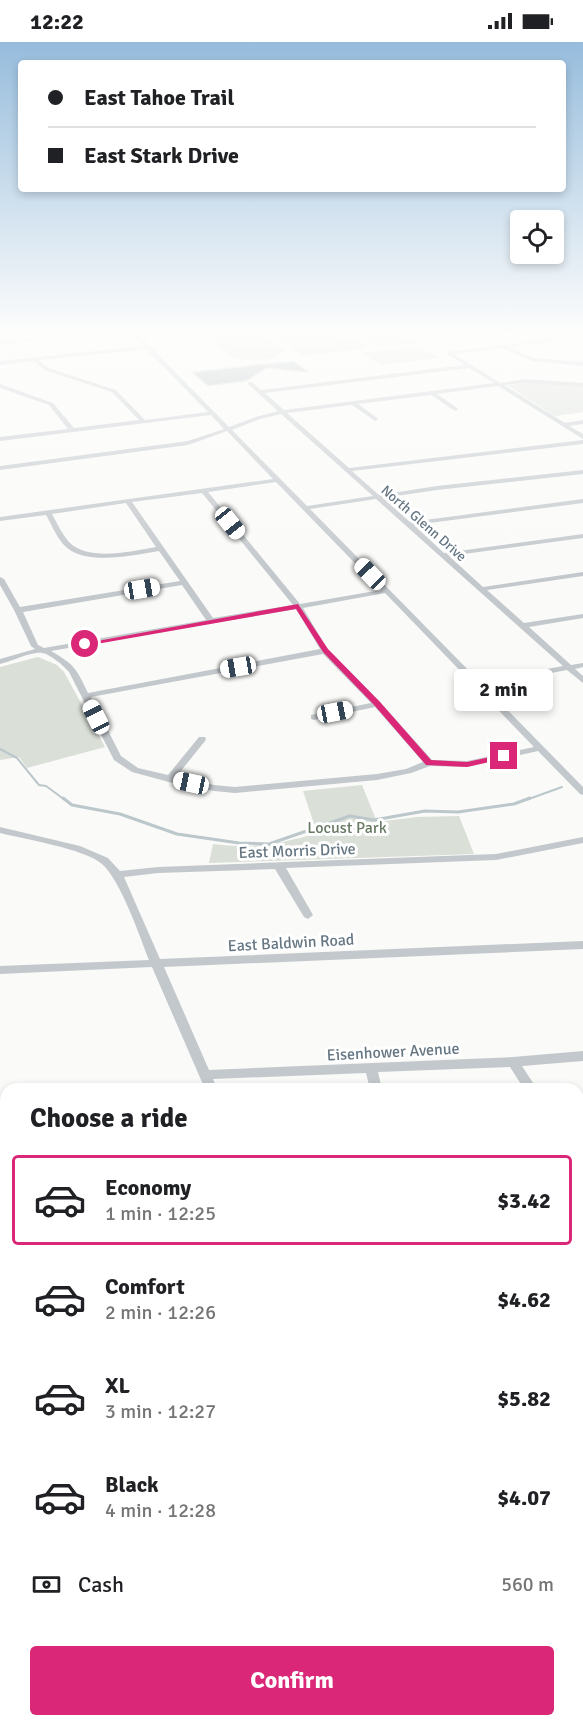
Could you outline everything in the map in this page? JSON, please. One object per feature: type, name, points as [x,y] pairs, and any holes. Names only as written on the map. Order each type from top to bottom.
[{"type":"street","points":[[59,414],[72,430]]},
{"type":"street","points":[[135,414],[143,422]]},
{"type":"street","points":[[0,439],[208,414]]},
{"type":"street","points":[[213,414],[583,792]]},
{"type":"street","points":[[0,468],[188,443],[254,417],[273,414]]},
{"type":"street","name":"North Glenn Drive","points":[[284,414],[583,680]]},
{"type":"street","points":[[367,414],[375,419]]},
{"type":"street","points":[[546,414],[583,439]]},
{"type":"street","points":[[564,425],[583,422]]},
{"type":"street","points":[[346,470],[583,439]]},
{"type":"street","points":[[305,507],[376,496],[583,472]]},
{"type":"street","points":[[0,519],[277,480]]},
{"type":"street","points":[[203,490],[298,606],[325,651],[377,704],[429,763]]},
{"type":"street","points":[[128,501],[212,622]]},
{"type":"street","points":[[408,524],[583,501]]},
{"type":"street","points":[[48,512],[68,546],[76,551],[114,555],[161,548]]},
{"type":"street","points":[[443,555],[583,536]]},
{"type":"street","points":[[482,590],[583,574]]},
{"type":"street","points":[[0,579],[35,646],[66,663],[74,671],[117,758],[135,770],[235,790],[377,777],[408,771],[429,763],[467,764],[541,748]]},
{"type":"street","points":[[18,610],[184,582]]},
{"type":"street","points":[[0,662],[43,651],[386,591]]},
{"type":"street","points":[[523,626],[583,616]]},
{"type":"street","points":[[86,696],[325,651]]},
{"type":"street","points":[[478,685],[583,665]]},
{"type":"street","points":[[314,717],[377,704]]},
{"type":"street","points":[[169,778],[202,739]]},
{"type":"street","points":[[0,830],[76,848],[104,860],[118,875],[209,1083]]},
{"type":"street","name":"East Morris Drive","points":[[118,875],[158,870],[496,857],[583,840]]},
{"type":"street","points":[[279,866],[308,915]]},
{"type":"street","name":"East Baldwin Road","points":[[0,970],[582,946]]},
{"type":"street","name":"Eisenhower Avenue","points":[[205,1075],[513,1062],[583,1056]]},
{"type":"street","points":[[513,1062],[527,1083]]},
{"type":"street","points":[[371,1069],[374,1083]]},
{"type":"green space","points":[[551,414],[572,414],[555,416]]},
{"type":"green space","points":[[38,657],[57,665],[64,672],[105,747],[27,768],[19,757],[0,760],[0,667]]},
{"type":"green space","name":"Locust Park","points":[[362,785],[377,822],[417,817],[459,816],[474,854],[209,863],[213,844],[240,846],[266,844],[317,833],[303,791]]},
{"type":"waterway","points":[[0,749],[17,758],[39,785],[46,786],[65,800]]},
{"type":"waterway","points":[[526,800],[562,787]]},
{"type":"waterway","points":[[63,798],[72,805],[120,814],[177,834],[239,843],[269,844],[350,816],[374,820],[425,811],[458,812],[514,804],[530,798]]},
{"type":"route","points":[[85,644],[298,606],[325,651],[377,704],[429,763],[467,764],[504,756]]}]
